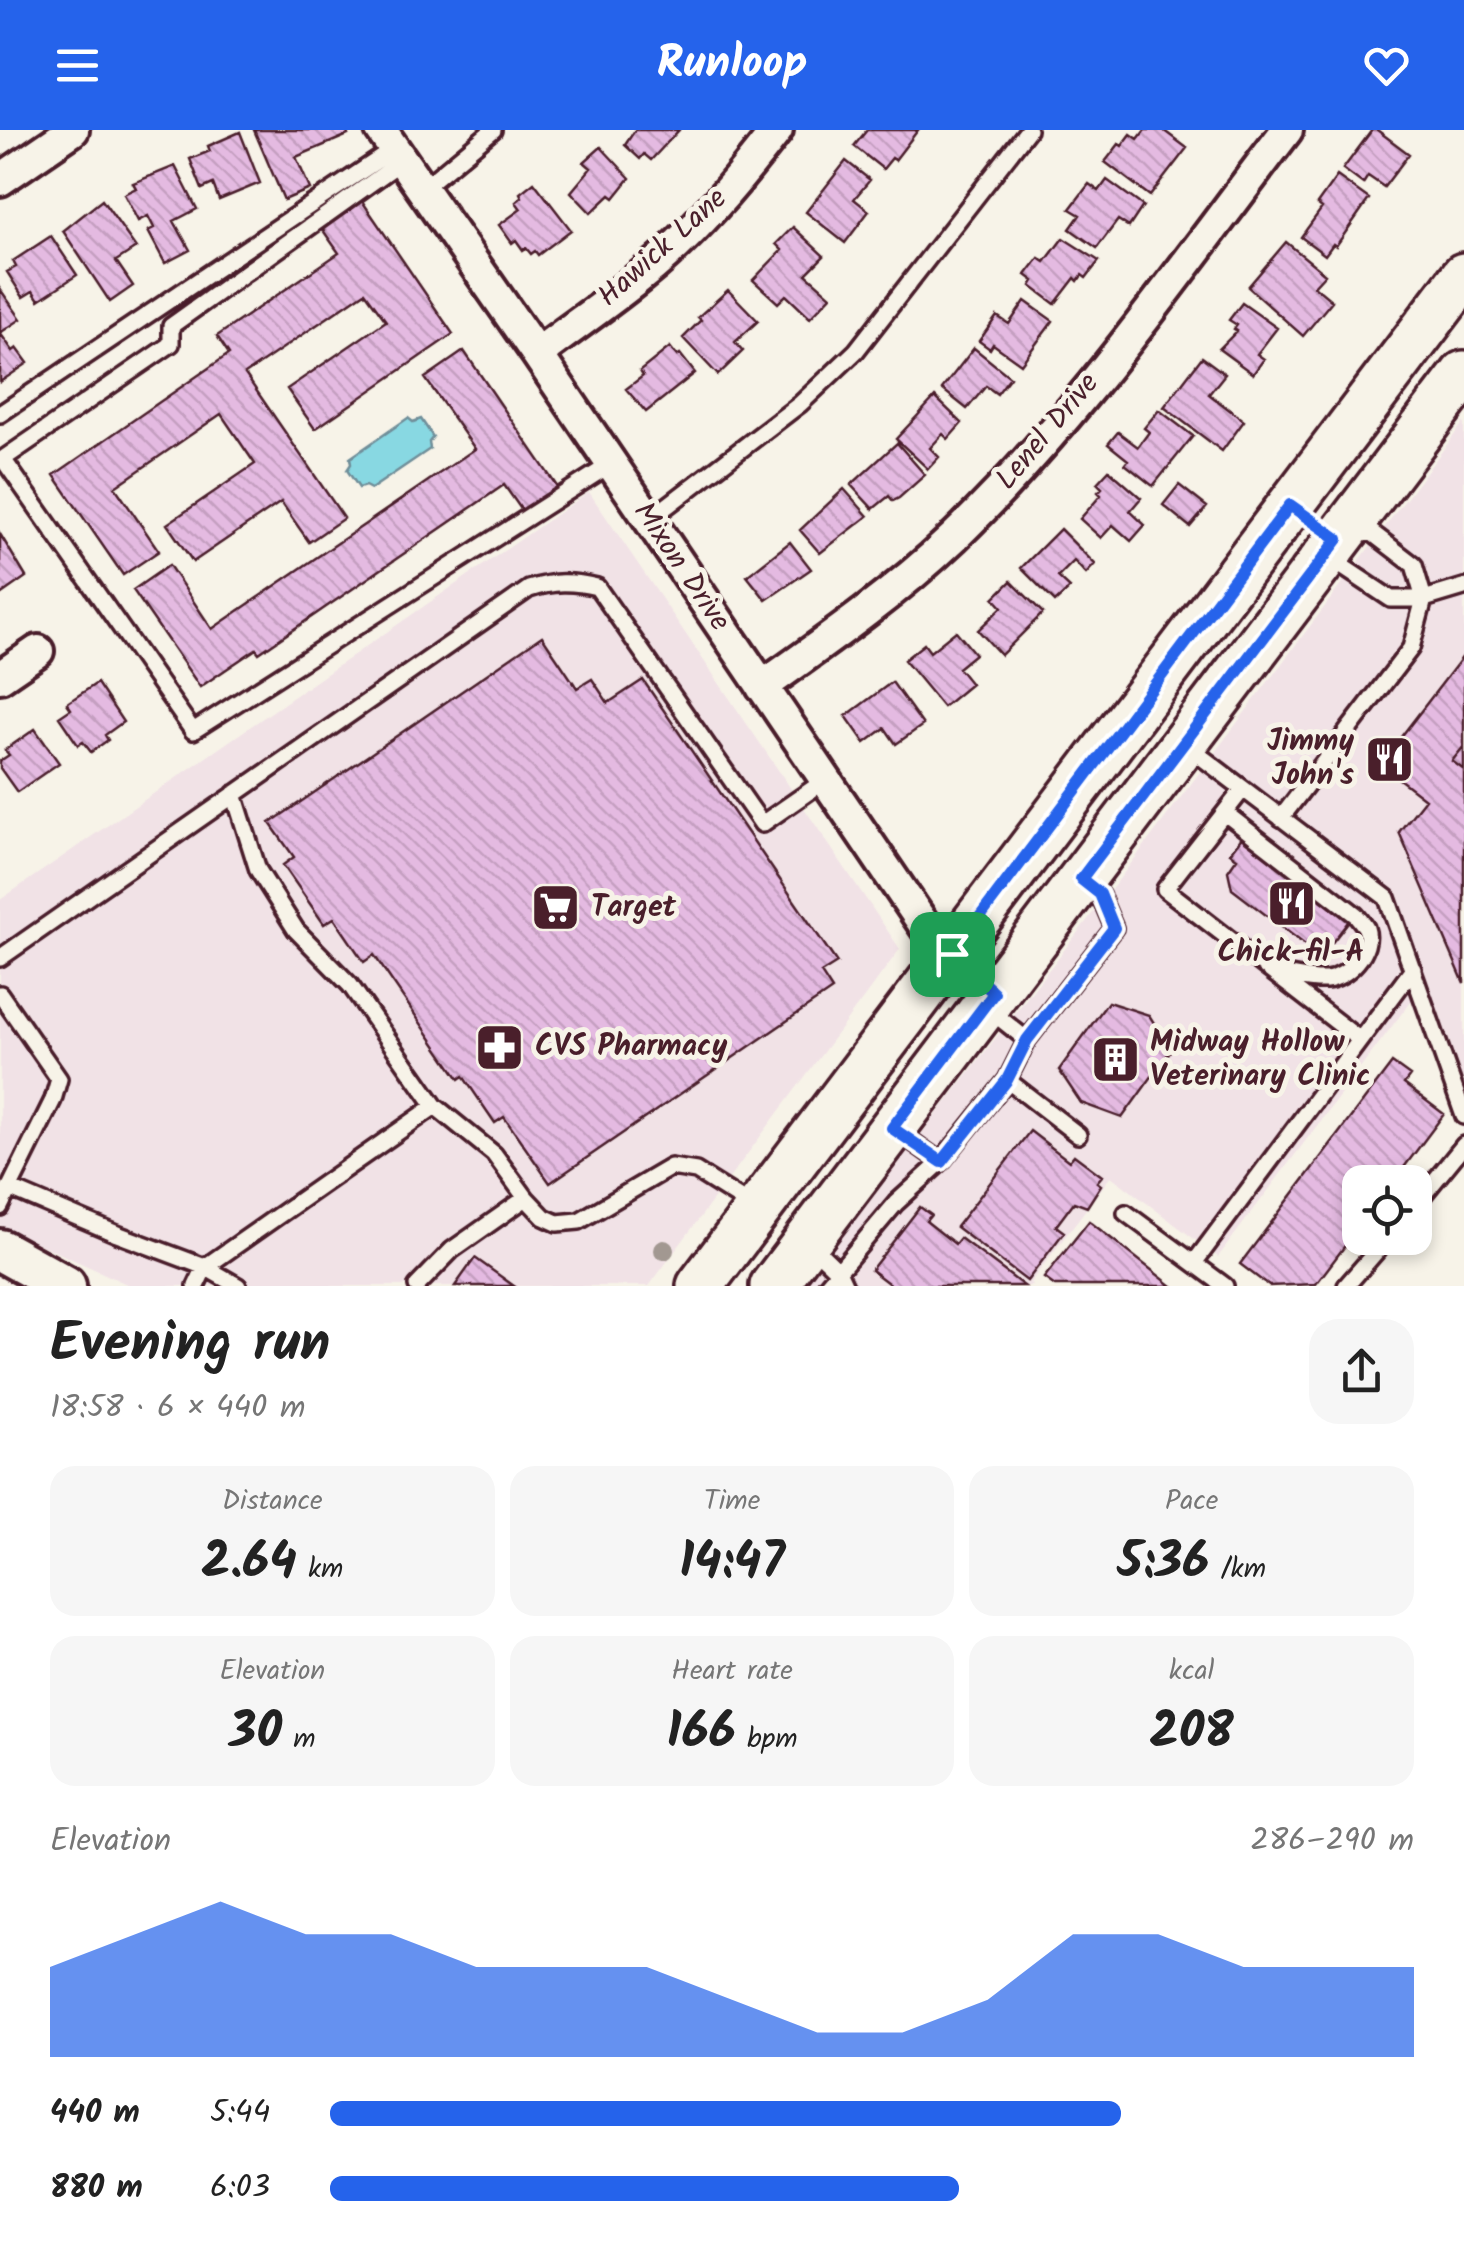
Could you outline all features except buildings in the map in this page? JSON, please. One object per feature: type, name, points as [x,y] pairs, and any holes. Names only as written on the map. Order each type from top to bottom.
[{"type":"main road","points":[[700,1286],[1464,276]]},
{"type":"main road","points":[[773,1286],[830,1266],[892,1128],[1464,374]]},
{"type":"main road","points":[[1290,505],[1338,539]]},
{"type":"main road","points":[[758,1210],[830,1266]]},
{"type":"main road","points":[[0,1250],[66,1286]]},
{"type":"street","points":[[0,180],[73,130]]},
{"type":"street","name":"Hawick Lane","points":[[537,354],[644,274],[681,240],[742,176],[777,130]]},
{"type":"street","name":"Lenel Drive","points":[[762,688],[883,601],[1026,462],[1134,330],[1287,130]]},
{"type":"street","name":"Mixon Drive","points":[[392,147],[931,934],[994,993]]},
{"type":"street","points":[[0,677],[38,651]]},
{"type":"lane","points":[[422,189],[494,130]]},
{"type":"lane","points":[[649,520],[800,404],[856,351],[1028,130]]},
{"type":"lane","points":[[0,414],[392,147]]},
{"type":"lane","points":[[392,147],[171,326],[171,344],[3,458],[14,474],[194,731],[611,464]]},
{"type":"lane","points":[[1281,818],[1410,648],[1424,599],[1414,566],[1371,532],[1338,539],[1344,567],[1391,599],[1424,599],[1464,587]]},
{"type":"lane","points":[[0,958],[529,589],[551,582],[575,581],[597,587],[762,824],[824,781]]},
{"type":"lane","points":[[1184,744],[1386,898],[1464,1116]]},
{"type":"lane","points":[[1243,789],[1165,889],[1360,1040]]},
{"type":"lane","points":[[234,794],[258,870],[296,930],[350,985],[435,1106],[494,1154],[544,1217],[570,1223],[590,1216],[670,1167],[683,1167],[758,1210]]},
{"type":"lane","points":[[1225,813],[1356,914],[1366,927],[1367,944],[1353,966],[1338,978],[1322,980],[1273,973]]},
{"type":"lane","points":[[826,1286],[830,1266],[942,1162],[1007,1080],[1027,1040],[1114,928],[1100,894],[1081,879]]},
{"type":"lane","points":[[1194,1264],[1413,969]]},
{"type":"lane","points":[[994,993],[1002,1020],[1027,1040]]},
{"type":"lane","points":[[0,994],[59,1079],[53,1100],[0,1207]]},
{"type":"lane","points":[[1007,1080],[1078,1134]]},
{"type":"lane","points":[[198,1286],[205,1267],[435,1106]]},
{"type":"lane","points":[[892,1128],[942,1162]]},
{"type":"lane","points":[[1432,1185],[1464,1146]]},
{"type":"lane","points":[[9,1188],[205,1267],[238,1286]]},
{"type":"lane","points":[[417,1286],[452,1250],[526,1198]]},
{"type":"lane","points":[[1126,1213],[1225,1286]]},
{"type":"lane","points":[[1346,1286],[1373,1255]]},
{"type":"shaded area","points":[[1464,422],[1464,1132],[1411,1001],[1218,1257],[1111,1176],[1030,1283],[1033,1286],[803,1286],[1117,882]]},
{"type":"shaded area","points":[[589,492],[900,949],[649,1286],[131,1286],[0,1226],[0,900]]},
{"type":"water","points":[[408,418],[413,422],[421,419],[433,437],[430,449],[371,489],[359,488],[347,470],[350,458]]},
{"type":"place","name":"Jimmy John's","points":[[1389,759]]},
{"type":"place","name":"Chick-fil-A","points":[[1291,904]]},
{"type":"place","name":"Target","points":[[556,908]]},
{"type":"place","name":"CVS Pharmacy","points":[[500,1047]]},
{"type":"place","name":"Midway Hollow Veterinary Clinic","points":[[1115,1060]]},
{"type":"route","points":[[1290,505],[1338,539],[1081,879],[1100,894],[1114,928],[1027,1040],[1007,1080],[942,1162],[892,1128],[994,993],[952,954],[1290,505]]}]
